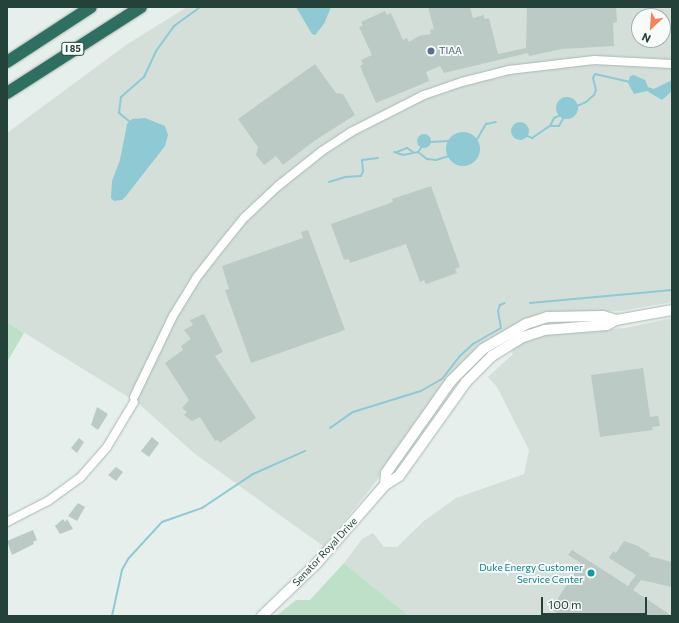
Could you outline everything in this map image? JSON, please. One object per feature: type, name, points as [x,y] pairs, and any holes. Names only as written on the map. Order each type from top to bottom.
[{"type":"highway","name":"I 85","points":[[7,62],[91,7]]},
{"type":"highway","name":"I 85","points":[[7,93],[141,7]]},
{"type":"street","points":[[7,522],[48,500],[80,478],[107,446],[134,400],[177,309],[222,245],[269,194],[339,140],[424,95],[509,70],[594,60],[672,64]]},
{"type":"street","points":[[616,320],[672,310]]},
{"type":"street","name":"Senator Royal Drive","points":[[385,485],[386,473],[451,381],[487,346],[526,324],[547,318],[603,316],[616,320]]},
{"type":"street","name":"Senator Royal Drive","points":[[262,616],[324,555],[385,485],[402,473],[460,390],[486,361],[509,345],[537,332],[603,325],[616,320]]},
{"type":"shaded area","name":"TIAA","points":[[187,7],[672,7],[672,302],[621,311],[553,313],[502,333],[416,427],[364,497],[323,546],[195,454],[138,403],[7,322],[7,133],[126,45]]},
{"type":"shaded area","points":[[672,318],[672,616],[409,616],[344,563],[362,539],[373,533],[384,547],[397,547],[424,521],[456,498],[524,474],[529,450],[497,387],[488,377],[512,355],[514,347],[538,335],[625,328]]},
{"type":"green space","points":[[7,322],[24,333],[7,362]]},
{"type":"green space","points":[[344,563],[409,616],[276,616],[296,600],[310,600]]},
{"type":"water","points":[[296,7],[331,7],[324,24],[315,35],[312,34]]},
{"type":"water","points":[[634,75],[645,80],[648,87],[654,89],[672,80],[672,91],[662,100],[647,91],[634,94],[628,83],[630,76]]},
{"type":"water","points":[[567,97],[571,98],[577,104],[577,112],[571,118],[567,119],[563,118],[557,112],[556,108],[557,104],[563,98]]},
{"type":"water","points":[[145,118],[165,126],[168,135],[165,146],[126,196],[122,200],[114,201],[111,198],[112,181],[120,160],[127,124],[132,119]]},
{"type":"water","points":[[520,122],[526,125],[529,131],[526,137],[520,140],[514,137],[511,131],[514,125]]},
{"type":"water","points":[[466,132],[473,134],[478,139],[480,149],[478,159],[473,164],[460,166],[453,164],[448,159],[446,146],[448,139],[453,134]]},
{"type":"water","points":[[421,134],[427,134],[431,138],[431,144],[427,148],[421,148],[417,144],[417,138]]},
{"type":"building","points":[[428,7],[470,7],[473,18],[484,15],[484,19],[489,18],[498,54],[526,48],[527,7],[616,7],[617,22],[613,23],[614,46],[562,49],[529,56],[528,53],[444,73],[440,66],[426,72],[429,81],[376,103],[360,66],[363,64],[361,60],[372,55],[359,27],[363,26],[361,22],[385,11],[387,15],[391,13],[403,40],[407,38],[409,42],[419,36],[431,34],[430,30],[434,29]]},
{"type":"building","points":[[315,64],[336,93],[343,94],[355,115],[314,141],[283,165],[276,156],[264,165],[256,155],[258,147],[238,119]]},
{"type":"building","points":[[431,186],[460,267],[455,269],[457,273],[426,284],[424,280],[420,282],[406,244],[350,263],[349,259],[344,260],[331,224],[393,202],[392,199]]},
{"type":"building","points":[[308,230],[345,330],[251,363],[225,290],[229,289],[222,266],[303,238],[301,232]]},
{"type":"building","points":[[204,314],[223,352],[215,356],[256,418],[220,443],[218,440],[215,441],[200,417],[192,421],[184,415],[187,412],[182,408],[189,400],[165,363],[183,350],[181,346],[191,339],[184,330],[193,325],[190,320]]},
{"type":"building","points":[[643,368],[650,417],[658,416],[660,426],[652,427],[653,430],[600,437],[591,375]]},
{"type":"building","points":[[97,407],[108,414],[98,430],[91,425]]},
{"type":"building","points":[[152,437],[159,443],[149,457],[141,451]]},
{"type":"building","points":[[79,438],[84,442],[77,453],[71,448]]},
{"type":"building","points":[[116,467],[123,472],[116,481],[108,475]]},
{"type":"building","points":[[78,503],[85,507],[77,521],[68,516]]},
{"type":"building","points":[[63,519],[65,522],[67,519],[73,529],[60,534],[55,526]]},
{"type":"building","points":[[33,530],[37,540],[33,542],[34,544],[12,555],[7,541]]},
{"type":"building","name":"Duke Energy Customer Service Center","points":[[624,541],[638,546],[650,554],[649,556],[672,562],[672,587],[641,580],[633,590],[672,616],[562,616],[551,609],[581,563],[568,555],[572,550],[628,586],[636,575],[609,558],[613,551],[616,553]]},
{"type":"waterway","points":[[129,121],[119,113],[121,97],[144,77],[156,51],[174,26],[200,7]]},
{"type":"waterway","points":[[577,106],[586,102],[594,95],[596,90],[593,78],[595,74],[630,82]]},
{"type":"waterway","points":[[550,126],[554,118],[561,115]]},
{"type":"waterway","points":[[525,135],[532,138],[550,126],[559,126],[564,117]]},
{"type":"waterway","points":[[476,141],[486,124],[496,122]]},
{"type":"waterway","points":[[430,142],[449,141]]},
{"type":"waterway","points":[[418,152],[423,145]]},
{"type":"waterway","points":[[397,152],[407,148],[413,152]]},
{"type":"waterway","points":[[394,152],[403,155],[418,152],[427,159],[436,160],[452,155]]},
{"type":"waterway","points":[[329,182],[345,177],[361,176],[363,171],[362,160],[378,158]]},
{"type":"waterway","points":[[530,303],[672,290]]},
{"type":"waterway","points":[[330,428],[353,412],[421,391],[442,379],[460,356],[473,344],[501,328],[498,311],[500,305],[505,303]]},
{"type":"waterway","points":[[112,616],[122,570],[128,559],[162,522],[202,508],[253,474],[305,451]]},
{"type":"place","name":"TIAA","points":[[431,51]]},
{"type":"place","name":"Duke Energy Customer Service Center","points":[[591,573]]}]
